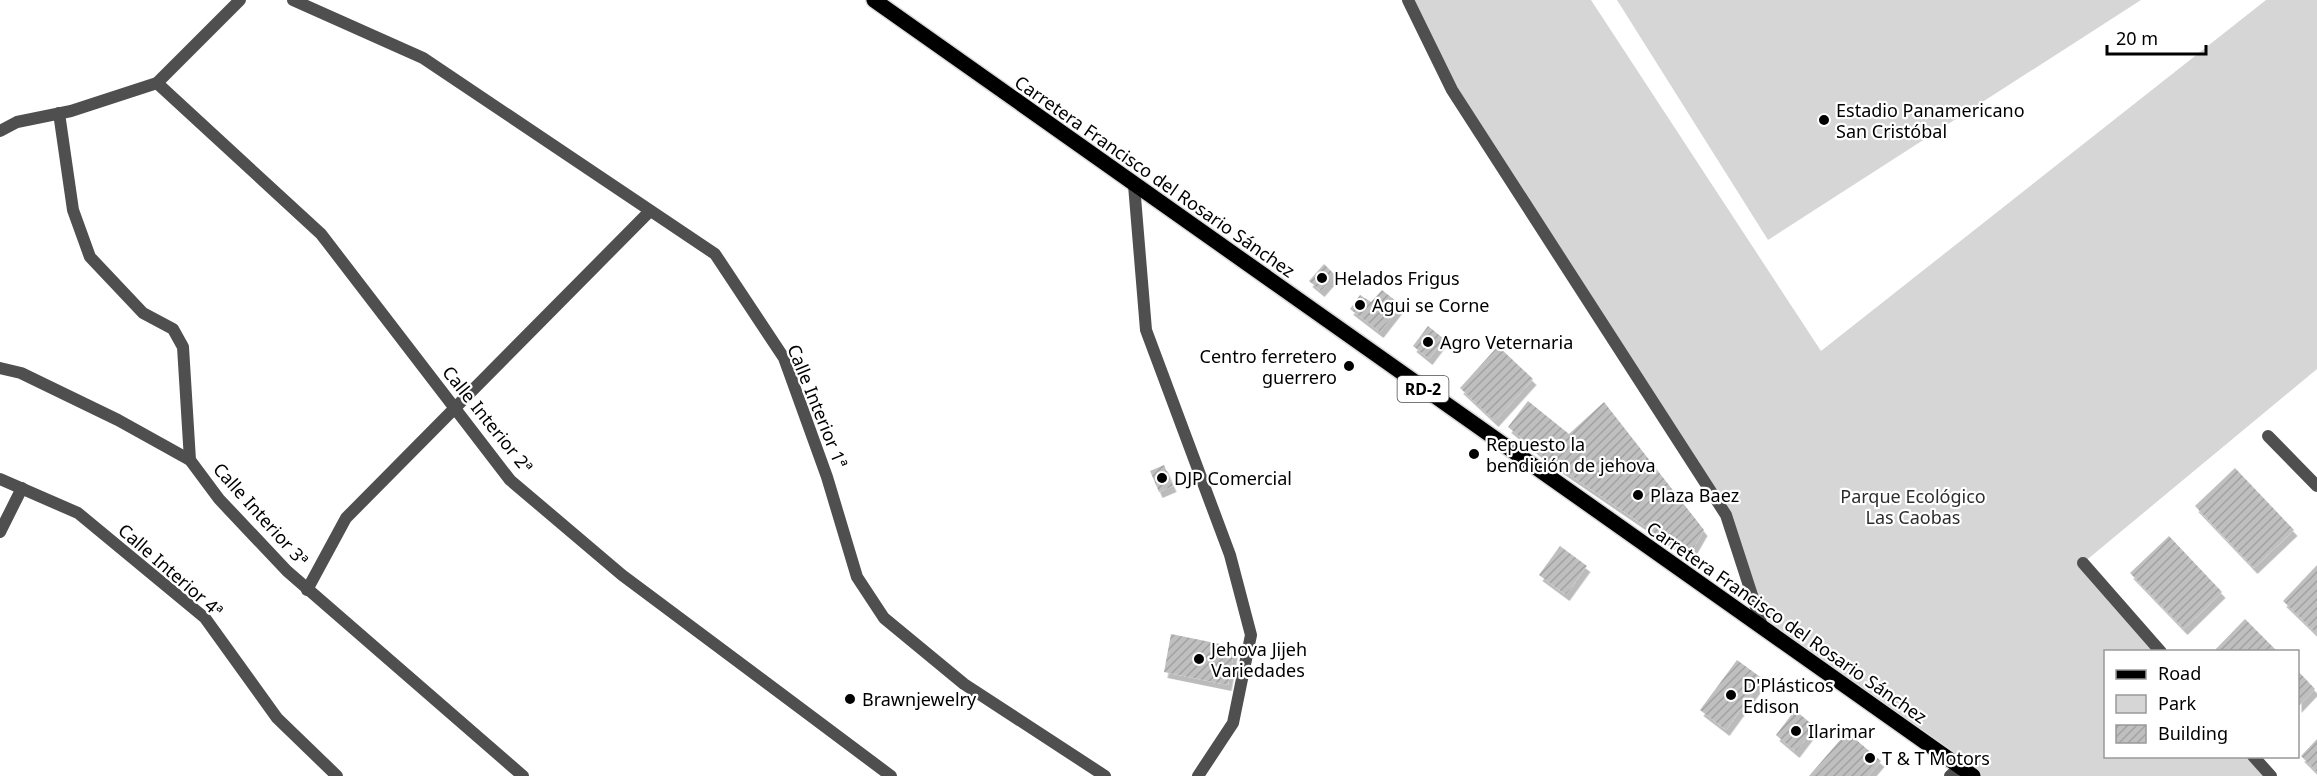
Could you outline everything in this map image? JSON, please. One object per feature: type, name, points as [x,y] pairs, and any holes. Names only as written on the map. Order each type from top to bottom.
[{"type":"main road","name":"Carretera Francisco del Rosario Sánchez","points":[[874,0],[1763,629],[1955,771],[1973,776]]},
{"type":"street","points":[[0,131],[17,122],[59,113],[158,83],[240,0]]},
{"type":"street","name":"Calle Interior 1ª","points":[[293,0],[423,58],[715,254],[784,358],[827,477],[857,577],[884,618],[964,684],[1105,776]]},
{"type":"street","points":[[1408,0],[1452,90],[1726,515],[1763,629]]},
{"type":"street","name":"Calle Interior 2ª","points":[[158,83],[321,234],[510,480],[622,576],[891,776]]},
{"type":"street","name":"Calle Interior 3ª","points":[[59,113],[73,210],[90,257],[143,313],[173,328],[183,347],[190,460],[219,499],[307,590],[523,776]]},
{"type":"street","points":[[1134,185],[1146,330],[1230,555],[1251,635],[1233,723],[1198,776]]},
{"type":"street","points":[[307,590],[346,518],[650,211]]},
{"type":"street","points":[[0,368],[21,373],[118,420],[190,460]]},
{"type":"street","points":[[2268,436],[2317,486]]},
{"type":"street","name":"Calle Interior 4ª","points":[[0,478],[78,513],[205,618],[277,718],[337,776]]},
{"type":"street","points":[[0,532],[22,488]]},
{"type":"street","points":[[2083,563],[2160,650]]},
{"type":"street","points":[[2255,758],[2271,776]]},
{"type":"green space","name":"Parque Ecológico Las Caobas","points":[[1408,0],[1591,0],[1821,351],[2266,0],[2317,0],[2317,369],[2083,563],[2160,650],[2104,650],[2104,758],[2254,758],[2271,776],[1973,776],[1763,629],[1726,515],[1452,90]]},
{"type":"green space","name":"Estadio Panamericano San Cristóbal","points":[[1617,0],[2141,0],[1768,240]]},
{"type":"building","name":"Helados Frigus","points":[[1324,264],[1335,275],[1321,291],[1309,281]]},
{"type":"building","points":[[1382,290],[1401,305],[1380,332],[1350,309],[1360,295],[1371,302]]},
{"type":"building","name":"Agro Veternaria","points":[[1428,326],[1444,339],[1429,359],[1413,346]]},
{"type":"building","points":[[1498,346],[1533,379],[1495,421],[1460,388]]},
{"type":"building","name":"Plaza Baez","points":[[1528,401],[1569,434],[1604,402],[1704,530],[1689,556],[1548,460],[1508,427]]},
{"type":"building","name":"DJP Comercial","points":[[1164,465],[1173,486],[1159,492],[1150,471]]},
{"type":"building","points":[[2235,468],[2294,530],[2254,568],[2195,506]]},
{"type":"building","points":[[2169,536],[2222,592],[2184,629],[2130,573]]},
{"type":"building","points":[[1560,546],[1587,566],[1566,595],[1539,575]]},
{"type":"building","points":[[2317,565],[2317,634],[2283,601]]},
{"type":"building","points":[[2245,619],[2276,650],[2215,650]]},
{"type":"building","name":"Jehova Jijeh Variedades","points":[[1171,634],[1235,647],[1228,685],[1164,672]]},
{"type":"building","name":"D'Plásticos Edison","points":[[1737,660],[1763,679],[1726,730],[1700,710]]},
{"type":"building","points":[[2299,672],[2315,689],[2299,706]]},
{"type":"building","name":"Ilarimar","points":[[1795,710],[1815,727],[1796,752],[1776,735]]},
{"type":"building","points":[[1847,732],[1881,761],[1868,776],[1809,776]]},
{"type":"building","points":[[2317,739],[2317,772],[2301,756]]},
{"type":"place","name":"Estadio Panamericano San Cristóbal","points":[[1824,120]]},
{"type":"place","name":"Helados Frigus","points":[[1322,278]]},
{"type":"place","name":"Agui se Corne","points":[[1360,305]]},
{"type":"place","name":"Agro Veternaria","points":[[1428,342]]},
{"type":"place","name":"Centro ferretero guerrero","points":[[1349,366]]},
{"type":"place","name":"Repuesto la bendición de jehova","points":[[1474,454]]},
{"type":"place","name":"DJP Comercial","points":[[1162,478]]},
{"type":"place","name":"Plaza Baez","points":[[1638,495]]},
{"type":"place","name":"Jehova Jijeh Variedades","points":[[1199,659]]},
{"type":"place","name":"D'Plásticos Edison","points":[[1731,695]]},
{"type":"place","name":"Brawnjewelry","points":[[850,699]]},
{"type":"place","name":"Ilarimar","points":[[1796,731]]},
{"type":"place","name":"T & T Motors","points":[[1870,758]]}]
